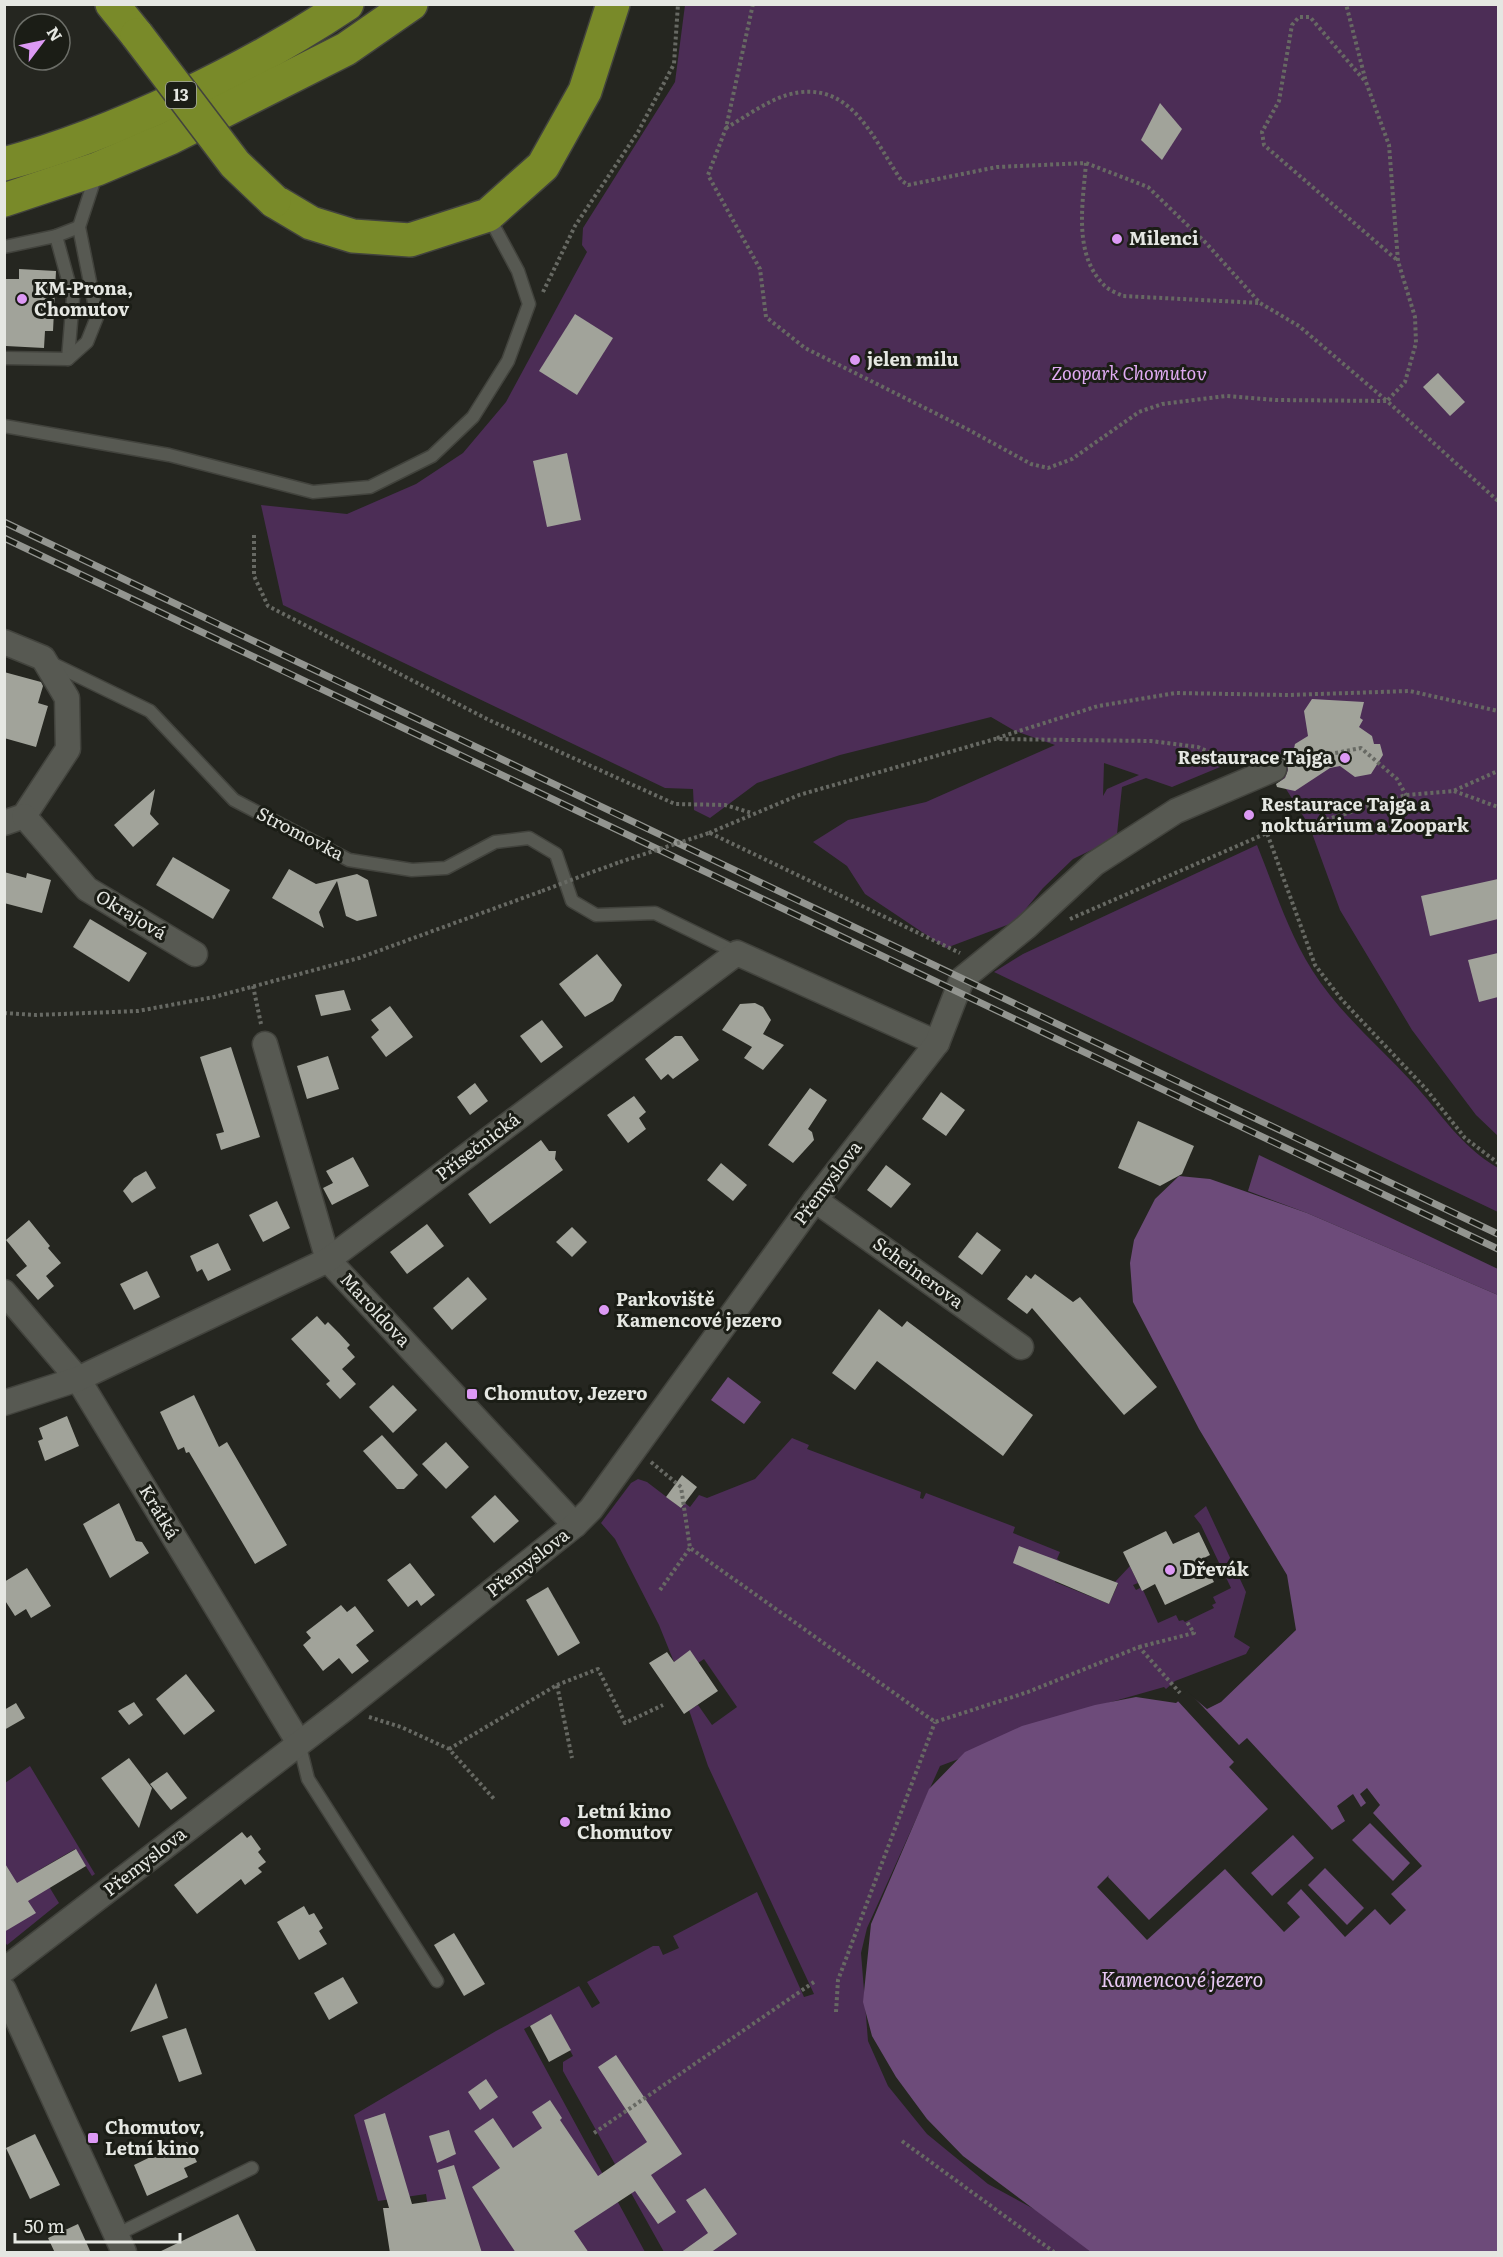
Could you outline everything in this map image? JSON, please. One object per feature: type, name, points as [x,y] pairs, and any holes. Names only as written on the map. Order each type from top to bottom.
[{"type":"highway","points":[[112,4],[235,164],[274,201],[311,224],[352,236],[410,240],[488,215],[543,166],[585,91],[607,13]]},
{"type":"highway","name":"13","points":[[4,164],[86,137],[153,109],[242,66],[347,4]]},
{"type":"highway","name":"13","points":[[4,201],[98,169],[170,138],[281,84],[346,49],[411,4]]},
{"type":"street","name":"Stromovka","points":[[4,642],[43,658]]},
{"type":"street","name":"Okrajová","points":[[43,658],[67,698],[68,749],[14,820],[87,889],[195,954]]},
{"type":"street","name":"Přemyslova","points":[[4,1970],[343,1710],[575,1525],[591,1509],[814,1200],[937,1042],[962,979],[1026,927],[1094,864],[1176,811],[1274,770]]},
{"type":"street","points":[[737,953],[937,1042]]},
{"type":"street","name":"Přísečnická","points":[[4,1402],[78,1379],[328,1260],[737,953]]},
{"type":"street","name":"Maroldova","points":[[265,1044],[328,1260],[575,1525]]},
{"type":"street","name":"Scheinerova","points":[[814,1200],[1021,1347]]},
{"type":"street","name":"Krátká","points":[[4,1292],[78,1379],[299,1743]]},
{"type":"street","points":[[4,1990],[120,2244]]},
{"type":"lane","points":[[4,358],[68,359],[87,342],[97,316],[79,227],[98,169]]},
{"type":"lane","points":[[4,426],[169,454],[313,492],[370,487],[432,456],[473,417],[508,361],[529,304],[518,271],[488,215]]},
{"type":"lane","points":[[4,247],[56,236],[79,227]]},
{"type":"lane","points":[[56,236],[73,298],[68,359]]},
{"type":"lane","name":"Stromovka","points":[[43,658],[150,711],[234,800],[349,860],[412,870],[446,868],[495,842],[529,838],[556,854],[572,901],[596,915],[655,913],[737,953]]},
{"type":"lane","points":[[299,1743],[308,1779],[437,1981]]},
{"type":"lane","points":[[120,2244],[252,2168]]},
{"type":"path","points":[[529,304],[541,296],[575,226],[638,132],[674,64],[678,4]]},
{"type":"path","points":[[753,4],[726,128],[708,175],[760,269],[766,317],[805,348],[969,429],[1031,464],[1048,468],[1071,459],[1139,412],[1162,404],[1226,396],[1276,400],[1387,401],[1405,382],[1416,343],[1415,317],[1398,261],[1389,145],[1366,82],[1346,4]]},
{"type":"path","points":[[1366,82],[1310,17],[1299,17],[1292,24],[1279,101],[1262,132],[1264,145],[1398,261]]},
{"type":"path","points":[[726,128],[786,95],[815,90],[835,96],[854,110],[901,180],[908,185],[997,167],[1086,163],[1148,187],[1206,243],[1260,303],[1299,326],[1498,501]]},
{"type":"path","points":[[1086,163],[1082,222],[1084,252],[1104,286],[1123,296],[1260,303]]},
{"type":"path","points":[[254,535],[254,576],[268,606],[489,720],[675,804],[725,805],[753,813]]},
{"type":"path","points":[[4,1012],[36,1015],[138,1011],[253,986],[359,958],[620,862],[709,833],[799,795],[1098,706],[1175,693],[1288,695],[1410,691],[1498,711]]},
{"type":"path","points":[[995,738],[1151,741],[1198,747],[1239,765],[1230,771]]},
{"type":"path","points":[[1274,770],[1298,760],[1361,748],[1397,779],[1406,795]]},
{"type":"path","points":[[1309,825],[1406,795],[1453,791],[1498,771]]},
{"type":"path","points":[[1453,791],[1495,803],[1498,807]]},
{"type":"path","points":[[709,833],[956,953],[990,956]]},
{"type":"path","points":[[1063,922],[1267,833],[1315,965],[1342,1000],[1426,1089],[1465,1138],[1498,1163]]},
{"type":"path","points":[[253,986],[265,1044]]},
{"type":"path","points":[[635,1448],[681,1487],[690,1548],[660,1590]]},
{"type":"path","points":[[690,1548],[935,1722]]},
{"type":"path","points":[[935,1722],[1028,1692],[1139,1647],[1194,1633],[1187,1622]]},
{"type":"path","points":[[1139,1647],[1180,1693]]},
{"type":"path","points":[[449,1749],[557,1685],[598,1669],[625,1723],[663,1705]]},
{"type":"path","points":[[557,1685],[572,1758]]},
{"type":"path","points":[[343,1710],[401,1726],[449,1749],[495,1800]]},
{"type":"path","points":[[836,2012],[838,1980],[935,1722]]},
{"type":"path","points":[[594,2133],[814,1982]]},
{"type":"path","points":[[902,2140],[1054,2253]]},
{"type":"green space","name":"Zoopark Chomutov","points":[[685,5],[1498,5],[1498,1136],[1476,1115],[1412,1030],[1340,910],[1309,825],[1261,750],[1172,787],[1146,778],[1122,787],[1117,834],[1110,841],[1073,859],[1043,888],[1015,922],[946,948],[865,894],[847,866],[813,842],[848,820],[926,802],[1055,745],[1015,731],[991,717],[840,755],[757,783],[710,818],[694,810],[693,789],[665,788],[283,605],[261,505],[347,514],[416,484],[463,453],[506,402],[587,252],[582,245],[583,228],[675,82]],"holes":[[[1104,763],[1139,775],[1107,789],[1103,796]]]},
{"type":"green space","points":[[1257,845],[1303,955],[1323,986],[1462,1139],[1498,1168],[1498,1212],[994,972],[1023,954]]},
{"type":"green space","points":[[792,1438],[809,1445],[807,1449],[921,1492],[920,1498],[923,1499],[926,1493],[1015,1527],[1013,1533],[1060,1552],[1057,1559],[1062,1563],[1055,1582],[1109,1604],[1118,1584],[1115,1582],[1130,1566],[1138,1583],[1133,1585],[1136,1590],[1140,1588],[1143,1590],[1158,1623],[1176,1615],[1179,1621],[1185,1622],[1214,1608],[1212,1605],[1216,1603],[1213,1597],[1231,1588],[1201,1525],[1194,1516],[1206,1506],[1246,1592],[1234,1637],[1250,1647],[1246,1654],[1175,1681],[1166,1689],[1164,1687],[1016,1729],[1017,1737],[940,1766],[867,1928],[861,1953],[868,2041],[888,2086],[927,2134],[988,2184],[1086,2237],[1097,2252],[664,2252],[563,2071],[563,2062],[573,2056],[551,2015],[524,2029],[645,2252],[435,2252],[426,2194],[378,2201],[354,2115],[496,2031],[579,1986],[592,2008],[600,2003],[587,1982],[653,1946],[659,1946],[663,1955],[679,1948],[673,1936],[757,1892],[804,1997],[814,1994],[708,1766],[689,1710],[698,1705],[712,1725],[737,1707],[704,1659],[698,1663],[690,1651],[674,1662],[659,1625],[615,1539],[601,1523],[631,1483],[638,1479],[647,1482],[681,1508],[685,1503],[690,1507],[699,1495],[707,1498],[755,1479]]},
{"type":"green space","points":[[30,1766],[95,1874],[92,1876],[75,1849],[39,1870],[59,1903],[7,1945],[5,1942],[5,1783]]},
{"type":"shaded area","points":[[1259,1155],[1498,1269],[1498,1295],[1307,1213],[1248,1191]]},
{"type":"water","name":"Kamencové jezero","points":[[1179,1176],[1210,1179],[1307,1213],[1498,1295],[1498,2252],[1091,2252],[963,2156],[927,2119],[896,2077],[872,2036],[863,2002],[871,1924],[929,1789],[965,1752],[1022,1726],[1095,1705],[1136,1697],[1176,1703],[1188,1693],[1207,1709],[1221,1702],[1296,1630],[1287,1575],[1199,1429],[1133,1302],[1130,1263],[1134,1240],[1155,1199]]},
{"type":"water","points":[[728,1377],[761,1402],[744,1424],[711,1400]]},
{"type":"pier","points":[[1187,1690],[1239,1745],[1247,1738],[1332,1830],[1345,1821],[1337,1806],[1353,1794],[1361,1807],[1366,1803],[1360,1794],[1367,1788],[1380,1805],[1373,1813],[1422,1866],[1391,1894],[1406,1910],[1390,1925],[1375,1909],[1345,1937],[1301,1889],[1287,1903],[1300,1917],[1284,1932],[1225,1869],[1147,1940],[1097,1887],[1109,1875],[1108,1877],[1149,1920],[1268,1809],[1229,1767],[1234,1762],[1176,1699]],"holes":[[[1370,1823],[1410,1863],[1393,1881],[1352,1840]],[[1293,1835],[1314,1858],[1272,1896],[1251,1873]],[[1325,1868],[1364,1908],[1347,1925],[1308,1885]]]},
{"type":"building","points":[[1160,103],[1182,129],[1162,160],[1141,140]]},
{"type":"building","points":[[19,269],[56,271],[53,331],[45,331],[44,348],[6,346],[4,279],[19,279]]},
{"type":"building","points":[[575,314],[613,338],[577,395],[539,371]]},
{"type":"building","points":[[1438,373],[1465,402],[1450,416],[1423,387]]},
{"type":"building","points":[[567,453],[581,520],[547,527],[533,461]]},
{"type":"building","points":[[4,672],[41,682],[43,686],[38,703],[48,706],[36,747],[4,738]]},
{"type":"building","points":[[1312,699],[1364,702],[1360,718],[1363,720],[1359,727],[1372,736],[1374,744],[1380,744],[1383,755],[1371,774],[1355,777],[1340,766],[1330,768],[1295,791],[1277,787],[1276,784],[1285,778],[1288,770],[1287,763],[1277,755],[1284,752],[1293,753],[1295,744],[1308,736],[1304,711]]},
{"type":"building","points":[[155,789],[150,814],[159,824],[133,847],[114,825]]},
{"type":"building","points":[[173,857],[230,890],[213,919],[156,885]]},
{"type":"building","points":[[289,869],[316,884],[357,874],[368,880],[377,916],[357,921],[346,916],[337,881],[319,912],[324,928],[272,898]]},
{"type":"building","points":[[4,872],[26,878],[27,873],[51,880],[42,913],[4,903]]},
{"type":"building","points":[[1498,879],[1498,919],[1430,936],[1421,896]]},
{"type":"building","points":[[90,919],[147,953],[129,982],[73,947]]},
{"type":"building","points":[[1498,953],[1498,997],[1479,1002],[1468,960]]},
{"type":"building","points":[[597,954],[622,985],[613,1001],[585,1017],[559,984]]},
{"type":"building","points":[[344,990],[351,1010],[321,1016],[315,995]]},
{"type":"building","points":[[755,1003],[763,1007],[771,1020],[763,1034],[784,1045],[763,1070],[744,1058],[752,1047],[722,1030],[740,1004]]},
{"type":"building","points":[[390,1006],[413,1037],[386,1057],[371,1037],[379,1030],[371,1020]]},
{"type":"building","points":[[542,1020],[563,1047],[541,1063],[520,1036]]},
{"type":"building","points":[[675,1036],[682,1036],[699,1060],[673,1079],[668,1074],[661,1080],[645,1059]]},
{"type":"building","points":[[231,1047],[260,1137],[221,1150],[216,1134],[224,1132],[200,1057]]},
{"type":"building","points":[[328,1056],[339,1089],[307,1099],[297,1066]]},
{"type":"building","points":[[475,1083],[488,1101],[470,1115],[457,1097]]},
{"type":"building","points":[[810,1088],[827,1100],[808,1129],[812,1132],[814,1140],[793,1163],[768,1145]]},
{"type":"building","points":[[941,1092],[965,1110],[946,1136],[922,1119]]},
{"type":"building","points":[[634,1096],[646,1112],[639,1118],[646,1129],[628,1143],[607,1115]]},
{"type":"building","points":[[1138,1121],[1194,1146],[1182,1174],[1160,1186],[1118,1168]]},
{"type":"building","points":[[541,1140],[549,1151],[556,1151],[555,1159],[563,1170],[490,1224],[468,1194]]},
{"type":"building","points":[[353,1157],[369,1186],[332,1205],[323,1188],[333,1183],[326,1171]]},
{"type":"building","points":[[721,1163],[747,1185],[733,1201],[707,1180]]},
{"type":"building","points":[[886,1165],[911,1184],[891,1208],[867,1190]]},
{"type":"building","points":[[146,1171],[156,1188],[132,1203],[123,1191],[134,1178]]},
{"type":"building","points":[[277,1201],[290,1228],[263,1242],[249,1215]]},
{"type":"building","points":[[29,1220],[61,1263],[46,1276],[54,1286],[38,1300],[16,1275],[27,1266],[6,1240]]},
{"type":"building","points":[[427,1224],[444,1246],[407,1274],[390,1252]]},
{"type":"building","points":[[572,1227],[587,1242],[572,1257],[556,1242]]},
{"type":"building","points":[[977,1232],[1001,1250],[982,1275],[958,1257]]},
{"type":"building","points":[[218,1243],[231,1270],[208,1281],[202,1269],[197,1272],[190,1256]]},
{"type":"building","points":[[147,1271],[160,1297],[134,1310],[120,1284]]},
{"type":"building","points":[[1035,1274],[1073,1302],[1080,1297],[1157,1387],[1124,1415],[1032,1308],[1027,1314],[1007,1299],[1026,1275],[1031,1279]]},
{"type":"building","points":[[468,1277],[487,1299],[452,1330],[433,1308]]},
{"type":"building","points":[[879,1309],[902,1327],[907,1321],[1033,1415],[1003,1456],[877,1361],[855,1390],[832,1373]]},
{"type":"building","points":[[317,1316],[325,1325],[328,1322],[339,1333],[350,1345],[347,1348],[355,1357],[342,1369],[356,1384],[340,1399],[326,1384],[330,1381],[291,1339]]},
{"type":"building","points":[[393,1385],[417,1410],[393,1433],[369,1407]]},
{"type":"building","points":[[194,1395],[219,1447],[227,1442],[287,1545],[255,1564],[189,1452],[186,1453],[184,1447],[178,1450],[160,1412]]},
{"type":"building","points":[[67,1416],[79,1446],[45,1461],[38,1441],[43,1439],[39,1428]]},
{"type":"building","points":[[382,1435],[418,1475],[404,1489],[397,1489],[363,1451]]},
{"type":"building","points":[[446,1442],[469,1467],[446,1489],[422,1464]]},
{"type":"building","points":[[682,1475],[697,1487],[681,1508],[666,1497]]},
{"type":"building","points":[[495,1495],[519,1521],[494,1543],[471,1517]]},
{"type":"building","points":[[119,1503],[136,1541],[142,1542],[149,1553],[110,1578],[83,1524]]},
{"type":"building","name":"Dřevák","points":[[1166,1531],[1173,1544],[1199,1532],[1210,1555],[1202,1559],[1214,1582],[1165,1605],[1155,1584],[1142,1591],[1123,1552]]},
{"type":"building","points":[[1019,1546],[1118,1583],[1109,1604],[1013,1563]]},
{"type":"building","points":[[410,1563],[435,1595],[421,1606],[417,1600],[408,1607],[387,1580]]},
{"type":"building","points":[[27,1568],[51,1606],[31,1618],[26,1609],[15,1616],[4,1599],[4,1582]]},
{"type":"building","points":[[548,1587],[580,1643],[558,1656],[526,1600]]},
{"type":"building","points":[[341,1605],[347,1612],[355,1606],[374,1631],[356,1645],[369,1661],[352,1674],[339,1658],[323,1671],[303,1645],[311,1638],[306,1632]]},
{"type":"building","points":[[690,1650],[718,1691],[684,1714],[649,1663],[667,1652],[674,1662]]},
{"type":"building","points":[[186,1674],[215,1711],[184,1735],[156,1699]]},
{"type":"building","points":[[134,1702],[143,1715],[129,1725],[118,1711]]},
{"type":"building","points":[[16,1703],[25,1718],[4,1730],[4,1710]]},
{"type":"building","points":[[129,1758],[152,1788],[139,1828],[101,1778]]},
{"type":"building","points":[[167,1772],[187,1798],[171,1810],[150,1784]]},
{"type":"building","points":[[242,1832],[247,1838],[251,1835],[261,1849],[258,1852],[266,1862],[258,1868],[262,1872],[245,1885],[241,1879],[197,1914],[174,1885]]},
{"type":"building","points":[[76,1849],[86,1866],[28,1901],[36,1913],[4,1932],[4,1862],[17,1883]]},
{"type":"building","points":[[304,1906],[309,1915],[314,1913],[323,1928],[319,1931],[327,1944],[299,1960],[277,1922]]},
{"type":"building","points":[[454,1933],[485,1984],[464,1996],[434,1945]]},
{"type":"building","points":[[343,1977],[358,2003],[329,2020],[314,1993]]},
{"type":"building","points":[[156,1983],[168,2018],[130,2032]]},
{"type":"building","points":[[551,2014],[571,2050],[549,2062],[530,2026]]},
{"type":"building","points":[[186,2028],[202,2074],[179,2082],[162,2036]]},
{"type":"building","points":[[616,2055],[682,2154],[651,2175],[676,2212],[658,2224],[635,2191],[574,2231],[589,2253],[516,2253],[472,2187],[500,2168],[474,2131],[493,2118],[513,2148],[542,2128],[532,2112],[550,2100],[562,2118],[560,2120],[598,2176],[647,2142],[598,2067]]},
{"type":"building","points":[[486,2079],[498,2097],[480,2110],[468,2092]]},
{"type":"building","points":[[385,2113],[412,2204],[446,2199],[438,2170],[454,2165],[482,2253],[390,2253],[383,2208],[389,2208],[364,2120]]},
{"type":"building","points":[[449,2130],[456,2154],[437,2163],[429,2136]]},
{"type":"building","points":[[35,2134],[60,2185],[30,2199],[6,2148]]},
{"type":"building","points":[[187,2142],[197,2162],[184,2168],[188,2177],[147,2196],[134,2165],[173,2146],[174,2149]]},
{"type":"building","points":[[705,2188],[737,2234],[710,2253],[680,2253],[708,2233],[686,2200]]},
{"type":"building","points":[[238,2214],[257,2253],[157,2253]]},
{"type":"building","points":[[78,2224],[91,2253],[55,2253],[48,2238]]},
{"type":"railway","points":[[4,522],[1498,1234]]},
{"type":"railway","points":[[4,538],[1498,1249]]},
{"type":"place","name":"Milenci","points":[[1117,239]]},
{"type":"place","name":"KM-Prona, Chomutov","points":[[22,299]]},
{"type":"place","name":"jelen milu","points":[[855,360]]},
{"type":"place","name":"Restaurace Tajga","points":[[1345,758]]},
{"type":"place","name":"Restaurace Tajga a noktuárium a Zoopark","points":[[1249,815]]},
{"type":"place","name":"Parkoviště Kamencové jezero","points":[[604,1310]]},
{"type":"place","name":"Chomutov, Jezero","points":[[472,1394]]},
{"type":"place","name":"Dřevák","points":[[1170,1570]]},
{"type":"place","name":"Letní kino Chomutov","points":[[565,1822]]},
{"type":"place","name":"Chomutov, Letní kino","points":[[93,2138]]}]
